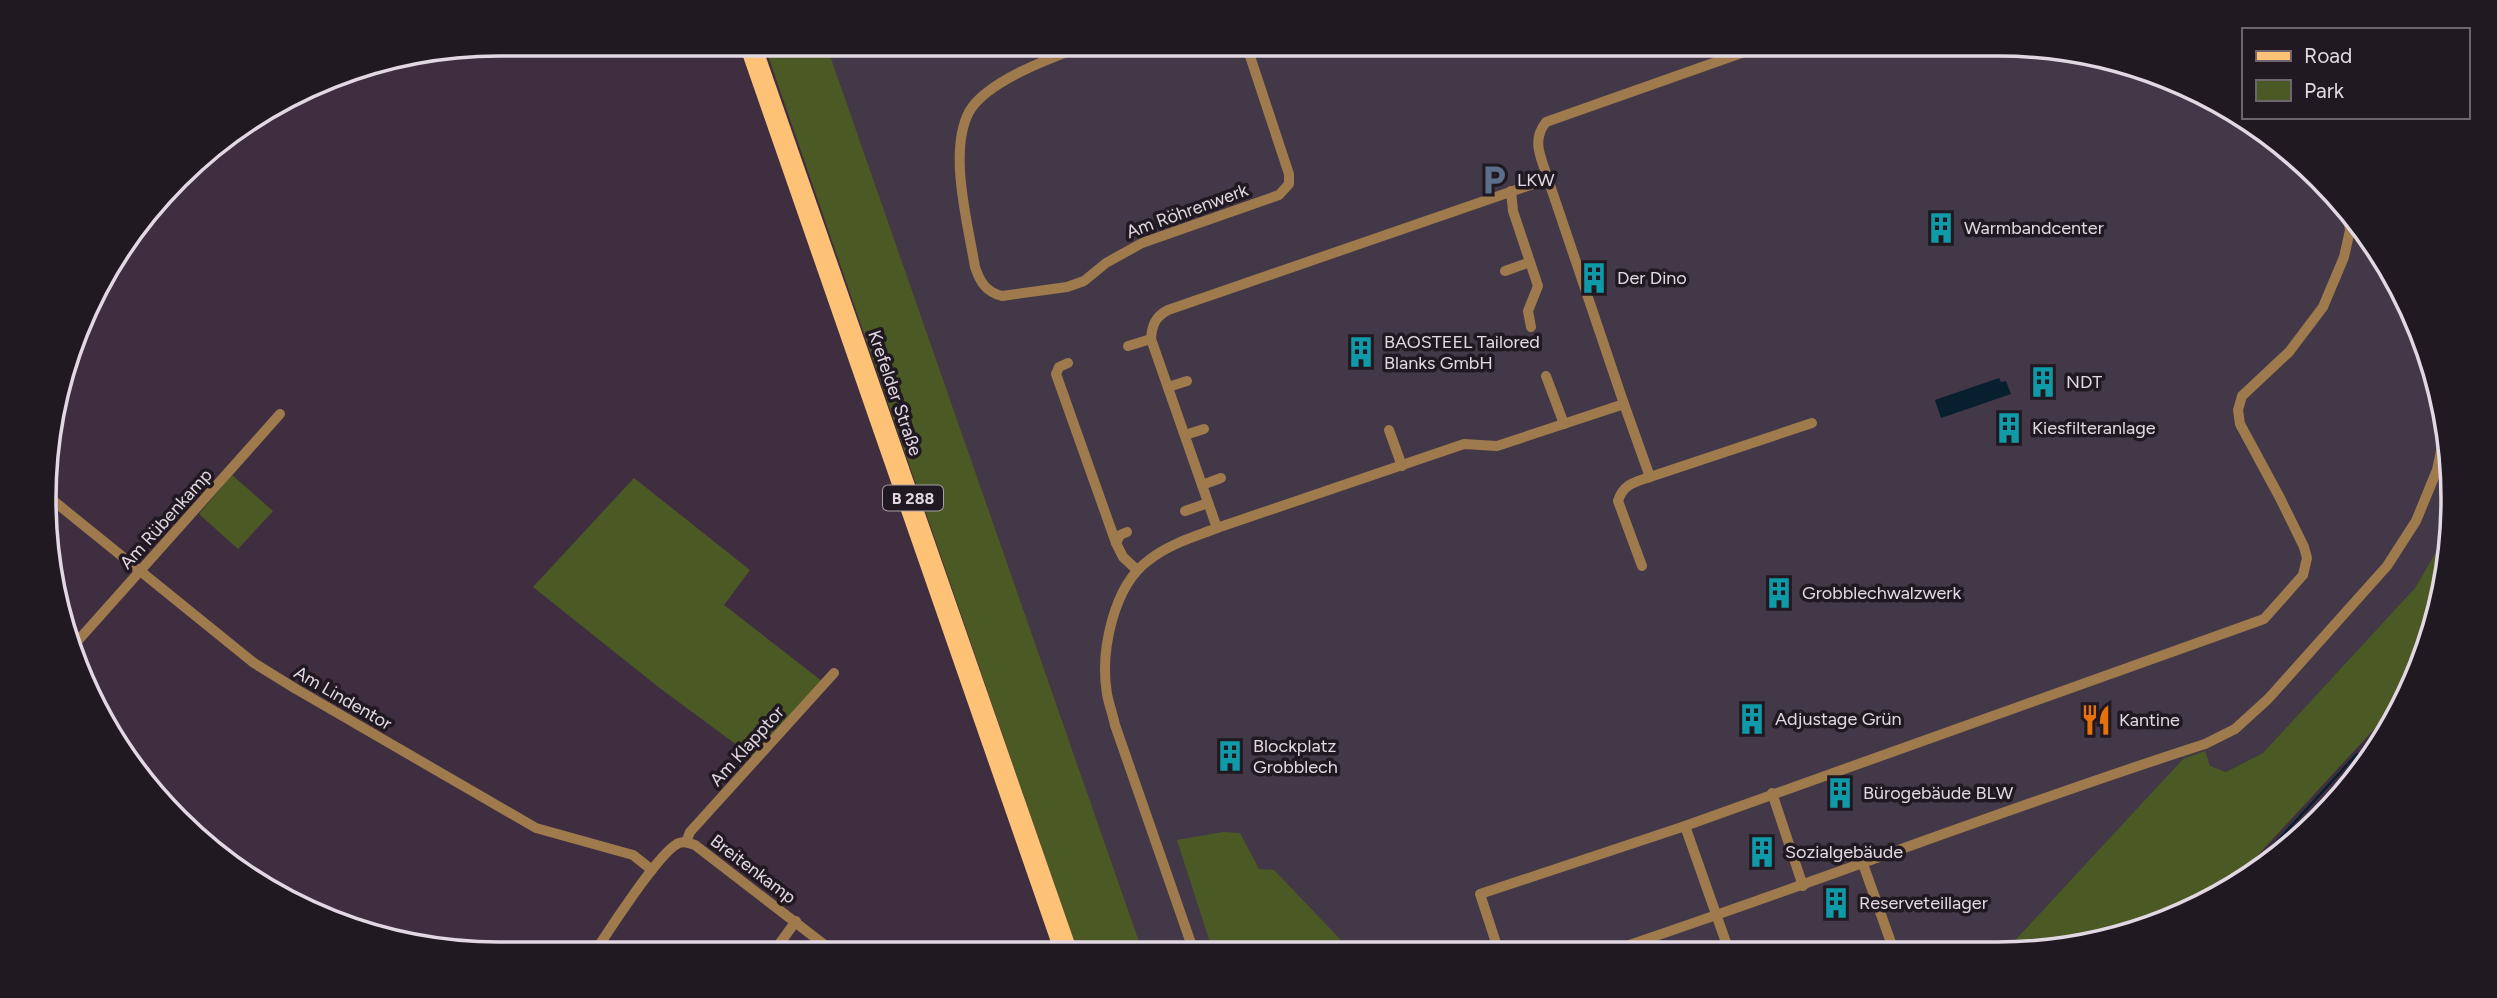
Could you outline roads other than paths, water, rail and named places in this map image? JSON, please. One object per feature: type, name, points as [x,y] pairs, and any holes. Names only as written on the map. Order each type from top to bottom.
[{"type":"main road","name":"Krefelder Straße","points":[[749,56],[1057,942]]},
{"type":"main road","name":"Krefelder Straße","points":[[759,56],[1068,942]]},
{"type":"street","name":"Am Röhrenwerk","points":[[1058,56],[992,88],[969,112],[960,144],[960,181],[975,267],[979,280],[993,294],[1002,296],[1067,287],[1084,281],[1115,257],[1142,243],[1279,195],[1289,184],[1289,174],[1250,56]]},
{"type":"street","points":[[1650,477],[1548,178],[1538,132],[1546,122],[1733,56]]},
{"type":"street","points":[[1217,528],[1151,339],[1152,328],[1158,316],[1168,310],[1548,178]]},
{"type":"street","points":[[1511,191],[1513,211],[1538,286],[1528,311],[1531,327]]},
{"type":"street","points":[[1496,942],[1480,894],[1685,826],[2264,619],[2304,575],[2307,558],[2292,522],[2240,424],[2238,410],[2242,396],[2289,352],[2323,307],[2344,257],[2350,230]]},
{"type":"street","points":[[1505,271],[1530,262]]},
{"type":"street","points":[[1128,346],[1151,339]]},
{"type":"street","points":[[1068,363],[1059,367],[1056,374],[1116,543],[1123,557],[1137,570]]},
{"type":"street","points":[[1546,376],[1564,424]]},
{"type":"street","points":[[1168,387],[1187,381]]},
{"type":"street","points":[[1190,942],[1119,737],[1107,693],[1106,657],[1112,620],[1122,591],[1137,570],[1167,548],[1217,528],[1464,444],[1497,446],[1624,404]]},
{"type":"street","name":"Am Rübenkamp","points":[[79,639],[280,414]]},
{"type":"street","points":[[1643,566],[1618,500],[1627,485],[1812,423]]},
{"type":"street","points":[[1185,435],[1204,429]]},
{"type":"street","points":[[1389,430],[1402,466]]},
{"type":"street","points":[[1638,942],[1803,886],[2135,766],[2205,744],[2235,729],[2268,699],[2387,566],[2416,521],[2439,460]]},
{"type":"street","points":[[1202,485],[1221,478]]},
{"type":"street","name":"Am Lindentor","points":[[56,503],[254,663],[536,828],[633,855],[652,870]]},
{"type":"street","points":[[1185,511],[1209,503]]},
{"type":"street","points":[[1116,543],[1120,535],[1127,532]]},
{"type":"street","name":"Am Klapptor","points":[[686,842],[690,832],[834,673]]},
{"type":"street","points":[[1772,793],[1803,886]]},
{"type":"street","points":[[1685,826],[1726,942]]},
{"type":"street","name":"Breitenkamp","points":[[652,870],[678,843],[695,845],[822,942]]},
{"type":"street","points":[[1863,864],[1891,942]]},
{"type":"street","points":[[601,942],[652,870]]},
{"type":"street","points":[[781,942],[796,921]]},
{"type":"water","points":[[1999,378],[2001,382],[2006,381],[2011,394],[1941,418],[1935,400]]},
{"type":"waterway","points":[[2363,748],[2367,744]]},
{"type":"waterway","points":[[2273,846],[2357,754]]},
{"type":"place","name":"LKW","points":[[1494,180]]},
{"type":"place","name":"Warmbandcenter","points":[[1941,228]]},
{"type":"place","name":"Der Dino","points":[[1594,278]]},
{"type":"place","name":"BAOSTEEL Tailored Blanks GmbH","points":[[1361,352]]},
{"type":"place","name":"NDT","points":[[2043,382]]},
{"type":"place","name":"Kiesfilteranlage","points":[[2009,428]]},
{"type":"place","name":"Grobblechwalzwerk","points":[[1779,593]]},
{"type":"place","name":"Adjustage Grün","points":[[1752,719]]},
{"type":"place","name":"Kantine","points":[[2096,720]]},
{"type":"place","name":"Blockplatz Grobblech","points":[[1230,756]]},
{"type":"place","name":"Bürogebäude BLW","points":[[1840,793]]},
{"type":"place","name":"Sozialgebäude","points":[[1762,852]]},
{"type":"place","name":"Reserveteillager","points":[[1836,903]]}]
